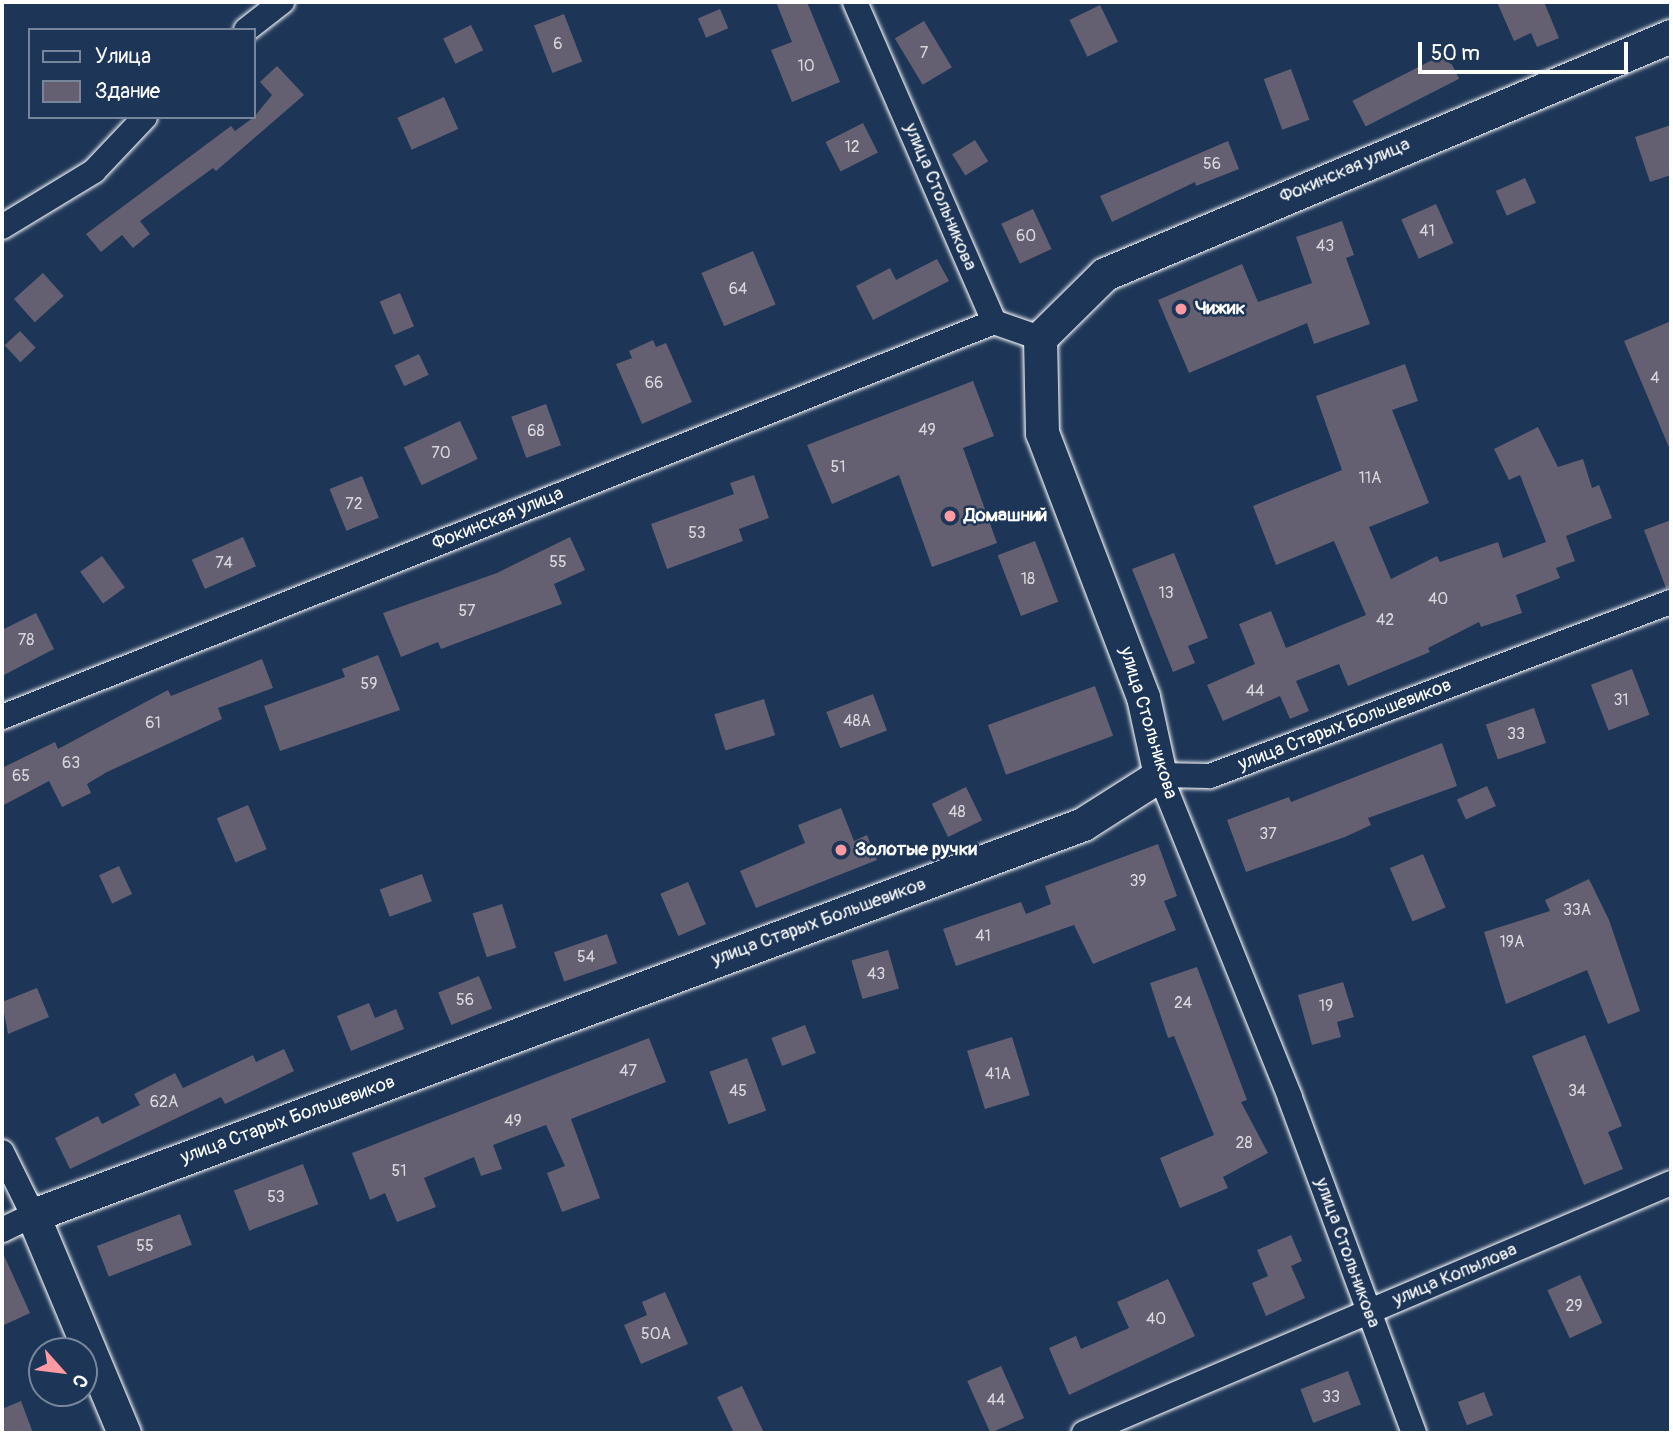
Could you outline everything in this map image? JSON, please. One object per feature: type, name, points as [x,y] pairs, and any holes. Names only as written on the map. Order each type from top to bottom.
[{"type":"main road","name":"Фокинская улица","points":[[1040,338],[1105,274],[1671,36]]},
{"type":"main road","name":"улица Стольникова","points":[[1040,338],[1042,433],[1143,697],[1160,775]]},
{"type":"main road","name":"улица Старых Большевиков","points":[[33,1215],[1083,824],[1160,775]]},
{"type":"main road","points":[[33,1215],[124,1433]]},
{"type":"street","points":[[249,28],[282,2]]},
{"type":"street","name":"улица Стольникова","points":[[855,2],[994,322]]},
{"type":"street","points":[[2,227],[94,171],[143,119]]},
{"type":"street","points":[[994,322],[1040,338]]},
{"type":"street","name":"Фокинская улица","points":[[2,717],[994,322]]},
{"type":"street","name":"улица Старых Большевиков","points":[[1160,775],[1210,776],[1671,602]]},
{"type":"street","name":"улица Стольникова","points":[[1160,775],[1290,1097],[1414,1433]]},
{"type":"street","points":[[2,1152],[33,1215]]},
{"type":"street","name":"улица Копылова","points":[[1084,1433],[1671,1183]]},
{"type":"street","name":"улица Старых Большевиков","points":[[2,1230],[33,1215]]},
{"type":"building","points":[[776,2],[807,2],[840,82],[792,102],[771,50],[792,42]]},
{"type":"building","points":[[1497,2],[1544,2],[1559,38],[1537,47],[1531,33],[1514,41]]},
{"type":"building","points":[[1100,5],[1118,42],[1087,57],[1069,20]]},
{"type":"building","points":[[720,9],[728,28],[706,38],[698,18]]},
{"type":"building","points":[[564,14],[582,62],[552,73],[534,25]]},
{"type":"building","points":[[924,21],[952,67],[923,85],[895,39]]},
{"type":"building","points":[[471,25],[483,50],[455,64],[443,39]]},
{"type":"building","points":[[1446,53],[1459,79],[1366,127],[1352,101]]},
{"type":"building","points":[[277,66],[304,95],[216,171],[213,168],[140,221],[150,234],[133,248],[122,235],[101,252],[86,234],[231,126],[235,131],[251,119],[256,119],[256,115],[272,95],[260,82]]},
{"type":"building","points":[[1291,69],[1309,120],[1282,130],[1264,79]]},
{"type":"building","points":[[444,97],[458,129],[412,150],[397,118]]},
{"type":"building","points":[[863,123],[878,152],[841,171],[826,142]]},
{"type":"building","points":[[1671,125],[1671,175],[1650,182],[1635,137]]},
{"type":"building","points":[[975,140],[988,161],[965,176],[952,154]]},
{"type":"building","points":[[1228,141],[1239,169],[1196,186],[1195,182],[1112,222],[1100,196]]},
{"type":"building","points":[[1525,178],[1536,203],[1507,216],[1496,191]]},
{"type":"building","points":[[1436,204],[1453,243],[1419,259],[1401,219]]},
{"type":"building","points":[[1033,209],[1052,249],[1020,264],[1001,224]]},
{"type":"building","points":[[1342,221],[1354,255],[1346,258],[1370,324],[1314,344],[1307,323],[1189,373],[1158,300],[1242,264],[1258,302],[1312,283],[1296,237]]},
{"type":"building","points":[[753,251],[776,304],[724,326],[701,273]]},
{"type":"building","points":[[937,259],[949,281],[873,320],[856,286],[890,268],[896,280]]},
{"type":"building","points":[[43,273],[64,296],[35,322],[14,299]]},
{"type":"building","points":[[400,293],[414,326],[394,335],[380,302]]},
{"type":"building","points":[[1671,321],[1671,452],[1624,341]]},
{"type":"building","points":[[20,331],[36,348],[20,362],[5,345]]},
{"type":"building","points":[[653,340],[656,347],[666,343],[692,402],[642,424],[616,364],[632,358],[629,351]]},
{"type":"building","points":[[419,354],[429,375],[404,386],[395,365]]},
{"type":"building","points":[[1405,364],[1418,401],[1392,410],[1429,503],[1369,527],[1391,579],[1437,556],[1440,562],[1498,542],[1503,558],[1546,542],[1520,475],[1509,480],[1494,449],[1538,427],[1558,467],[1583,459],[1592,488],[1599,485],[1612,518],[1566,536],[1575,561],[1556,568],[1560,578],[1516,595],[1522,613],[1481,627],[1479,622],[1428,648],[1430,652],[1348,686],[1339,664],[1296,681],[1309,711],[1290,719],[1280,696],[1223,721],[1207,685],[1255,664],[1239,624],[1271,611],[1286,648],[1366,615],[1334,541],[1276,565],[1253,506],[1342,470],[1316,396]]},
{"type":"building","points":[[973,381],[994,436],[963,448],[997,543],[932,567],[899,475],[832,504],[807,445]]},
{"type":"building","points":[[546,404],[561,445],[526,458],[511,417]]},
{"type":"building","points":[[460,421],[478,459],[422,485],[404,447]]},
{"type":"building","points":[[754,475],[769,518],[739,529],[743,541],[667,569],[651,524],[734,494],[730,483]]},
{"type":"building","points":[[362,476],[379,518],[346,531],[330,489]]},
{"type":"building","points":[[1671,520],[1671,587],[1666,588],[1644,530]]},
{"type":"building","points":[[243,537],[256,566],[205,589],[192,560]]},
{"type":"building","points":[[570,537],[585,570],[554,584],[562,604],[441,649],[438,642],[401,657],[383,613],[497,573]]},
{"type":"building","points":[[1035,541],[1058,602],[1021,616],[998,555]]},
{"type":"building","points":[[1174,553],[1208,638],[1188,646],[1195,663],[1173,672],[1132,569]]},
{"type":"building","points":[[102,556],[125,588],[103,603],[80,572]]},
{"type":"building","points":[[36,613],[54,649],[2,676],[2,630]]},
{"type":"building","points":[[378,655],[400,710],[280,751],[264,706],[345,677],[342,669]]},
{"type":"building","points":[[262,659],[273,688],[218,708],[222,719],[107,772],[87,784],[91,793],[62,807],[49,781],[2,806],[2,768],[55,742],[58,749],[168,690],[171,696]]},
{"type":"building","points":[[1632,669],[1650,715],[1608,731],[1591,685]]},
{"type":"building","points":[[1095,686],[1113,736],[1006,775],[988,725]]},
{"type":"building","points":[[873,694],[887,730],[840,748],[826,712]]},
{"type":"building","points":[[764,699],[775,735],[725,751],[714,714]]},
{"type":"building","points":[[1534,708],[1546,743],[1498,760],[1486,725]]},
{"type":"building","points":[[1442,743],[1457,786],[1368,818],[1371,825],[1345,837],[1246,872],[1227,820],[1289,797],[1291,802]]},
{"type":"building","points":[[1487,786],[1496,806],[1466,820],[1457,799]]},
{"type":"building","points":[[966,787],[982,820],[948,837],[932,804]]},
{"type":"building","points":[[248,805],[267,849],[235,862],[217,818]]},
{"type":"building","points":[[841,808],[854,841],[867,835],[877,860],[756,908],[740,871],[805,843],[798,825]]},
{"type":"building","points":[[1158,844],[1177,896],[1164,901],[1176,930],[1093,964],[1074,925],[956,966],[943,929],[1021,902],[1026,914],[1051,904],[1045,886]]},
{"type":"building","points":[[1423,854],[1446,907],[1413,921],[1390,868]]},
{"type":"building","points":[[119,866],[132,894],[112,903],[99,875]]},
{"type":"building","points":[[422,874],[432,901],[390,917],[380,889]]},
{"type":"building","points":[[1589,879],[1609,920],[1640,1011],[1608,1024],[1587,970],[1506,1004],[1484,932],[1550,911],[1545,900]]},
{"type":"building","points":[[688,882],[706,924],[678,936],[660,894]]},
{"type":"building","points":[[502,904],[516,948],[487,957],[473,914]]},
{"type":"building","points":[[607,934],[617,963],[564,982],[554,952]]},
{"type":"building","points":[[888,950],[899,988],[862,999],[851,960]]},
{"type":"building","points":[[1197,967],[1247,1100],[1241,1102],[1268,1153],[1223,1177],[1228,1188],[1180,1208],[1160,1158],[1214,1135],[1174,1036],[1168,1038],[1150,983]]},
{"type":"building","points":[[479,976],[492,1008],[451,1025],[438,992]]},
{"type":"building","points":[[1343,982],[1354,1017],[1337,1022],[1341,1037],[1312,1045],[1298,995]]},
{"type":"building","points":[[37,988],[49,1017],[8,1034],[2,1002]]},
{"type":"building","points":[[369,1003],[375,1018],[396,1009],[404,1029],[351,1051],[337,1016]]},
{"type":"building","points":[[805,1025],[816,1053],[782,1066],[771,1038]]},
{"type":"building","points":[[1585,1035],[1622,1126],[1608,1132],[1623,1169],[1584,1185],[1532,1056]]},
{"type":"building","points":[[1012,1037],[1030,1095],[985,1109],[967,1051]]},
{"type":"building","points":[[649,1038],[666,1082],[571,1119],[600,1198],[562,1212],[547,1173],[565,1166],[546,1125],[493,1145],[502,1169],[481,1176],[474,1157],[424,1178],[436,1207],[397,1222],[385,1193],[370,1200],[352,1153]]},
{"type":"building","points":[[284,1049],[294,1071],[225,1104],[221,1097],[70,1169],[55,1138],[98,1116],[102,1124],[140,1105],[134,1094],[175,1073],[183,1088],[253,1055],[256,1062]]},
{"type":"building","points":[[747,1058],[766,1111],[729,1124],[709,1072]]},
{"type":"building","points":[[303,1164],[318,1204],[249,1231],[234,1191]]},
{"type":"building","points":[[180,1214],[192,1245],[109,1277],[97,1246]]},
{"type":"building","points":[[1291,1235],[1302,1261],[1291,1266],[1305,1298],[1266,1316],[1252,1283],[1268,1276],[1257,1250]]},
{"type":"building","points":[[2,1251],[30,1313],[2,1326]]},
{"type":"building","points":[[1580,1275],[1602,1323],[1570,1338],[1547,1290]]},
{"type":"building","points":[[1168,1279],[1195,1336],[1069,1395],[1049,1348],[1076,1336],[1081,1349],[1129,1328],[1117,1302]]},
{"type":"building","points":[[665,1292],[688,1344],[641,1364],[624,1325],[647,1315],[642,1302]]},
{"type":"building","points":[[1001,1366],[1024,1418],[990,1433],[967,1381]]},
{"type":"building","points":[[1348,1371],[1361,1405],[1313,1423],[1300,1389]]},
{"type":"building","points":[[742,1386],[764,1433],[734,1433],[717,1397]]},
{"type":"building","points":[[1484,1392],[1493,1415],[1467,1425],[1458,1402]]},
{"type":"building","points":[[21,1401],[33,1433],[2,1433],[2,1409]]},
{"type":"place","name":"Чижик","points":[[1181,309]]},
{"type":"place","name":"Домашний","points":[[950,516]]},
{"type":"place","name":"Золотые ручки","points":[[841,850]]}]
